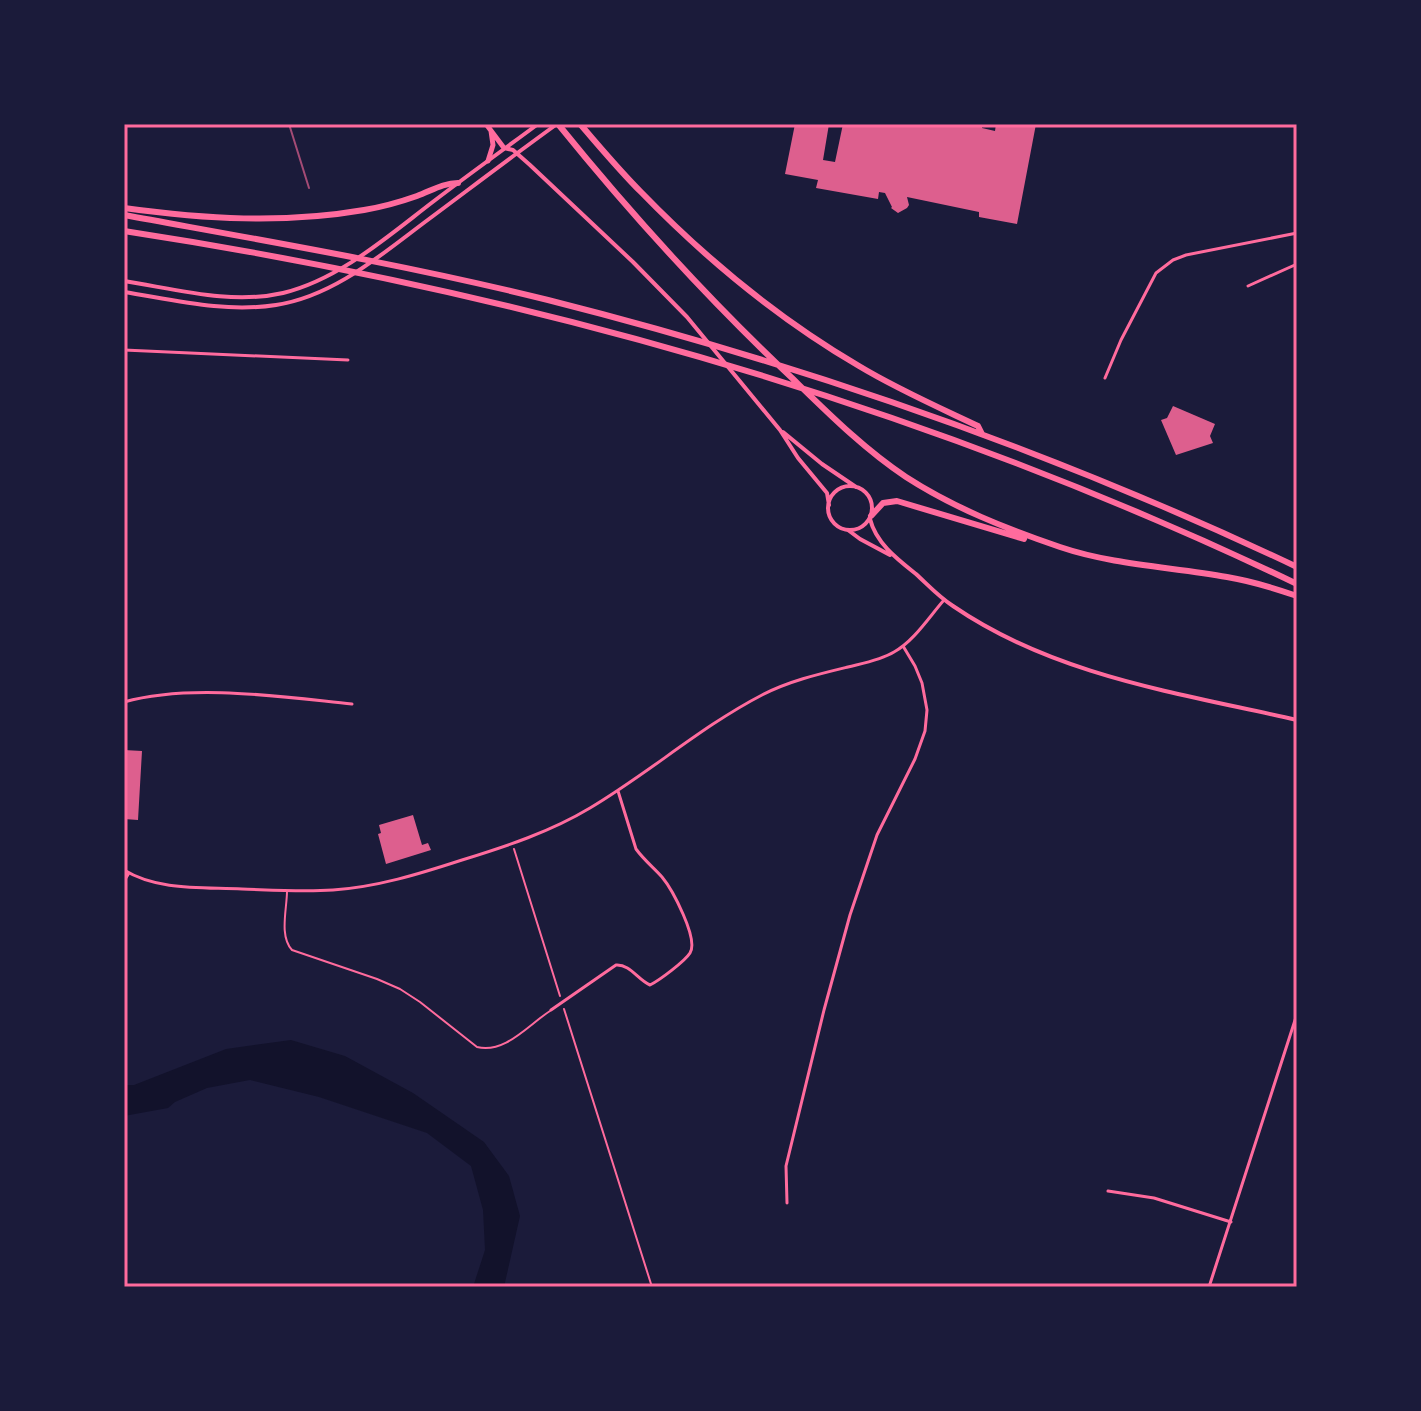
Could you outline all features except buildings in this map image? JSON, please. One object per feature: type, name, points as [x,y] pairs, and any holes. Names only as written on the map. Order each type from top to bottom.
[{"type":"highway","points":[[558,124],[690,275],[762,350],[845,428],[905,476],[932,492],[983,518],[1053,545]]},
{"type":"highway","points":[[580,124],[665,217],[761,299],[859,366],[978,426],[982,434]]},
{"type":"highway","points":[[124,208],[225,219],[293,218],[376,207],[415,197],[448,183],[458,183]]},
{"type":"highway","points":[[124,215],[347,255],[547,300],[830,381],[1090,476],[1297,567]]},
{"type":"highway","points":[[124,231],[429,288],[588,326],[688,354],[850,404],[946,438],[1173,528],[1297,584]]},
{"type":"highway","points":[[870,518],[883,503],[897,501],[1031,541],[1124,562],[1241,579],[1297,596]]},
{"type":"main road","points":[[486,124],[504,148],[513,150],[530,165],[672,301],[748,389],[827,493],[829,513],[837,526],[895,558]]},
{"type":"main road","points":[[124,281],[241,297],[281,293],[307,285],[340,269],[478,169],[495,152],[538,124]]},
{"type":"main road","points":[[124,292],[237,307],[279,304],[304,298],[360,270],[558,124]]},
{"type":"main road","points":[[491,131],[495,152]]},
{"type":"main road","points":[[780,430],[857,489]]},
{"type":"main road","points":[[829,505],[831,497],[838,490],[848,487],[866,493],[872,505],[870,518],[875,534],[895,558],[944,600],[1010,639],[1083,669],[1132,684],[1297,720]]},
{"type":"main road","points":[[848,530],[861,527],[870,518]]},
{"type":"street","points":[[1105,378],[1146,289],[1162,267],[1186,255],[1297,233]]},
{"type":"street","points":[[1248,286],[1297,264]]},
{"type":"street","points":[[124,350],[348,360]]},
{"type":"street","points":[[124,881],[126,871],[149,882],[171,885],[332,890],[390,881],[512,844],[561,824],[618,791],[749,702],[782,686],[888,656],[903,646],[944,600]]},
{"type":"street","points":[[787,1203],[786,1166],[850,915],[877,835],[915,759],[925,731],[927,710],[922,683],[903,646]]},
{"type":"street","points":[[124,702],[167,694],[197,693],[352,704]]},
{"type":"street","points":[[551,1010],[616,965],[627,967],[650,985],[659,981],[691,952],[692,945],[679,906],[662,878],[636,849],[618,791]]},
{"type":"street","points":[[1209,1287],[1297,1014]]},
{"type":"street","points":[[1108,1191],[1154,1198],[1231,1222]]},
{"type":"lane","points":[[287,891],[285,934],[292,950],[400,989],[477,1047],[491,1049],[504,1044],[551,1010]]},
{"type":"path","points":[[512,844],[652,1287]]},
{"type":"shaded area","points":[[291,1040],[345,1056],[413,1093],[484,1142],[509,1176],[520,1216],[504,1287],[473,1287],[485,1250],[483,1210],[471,1166],[427,1133],[319,1097],[250,1080],[207,1088],[168,1108],[124,1116],[124,1085],[134,1085],[226,1049]]},
{"type":"railway","points":[[289,124],[309,188]]}]
